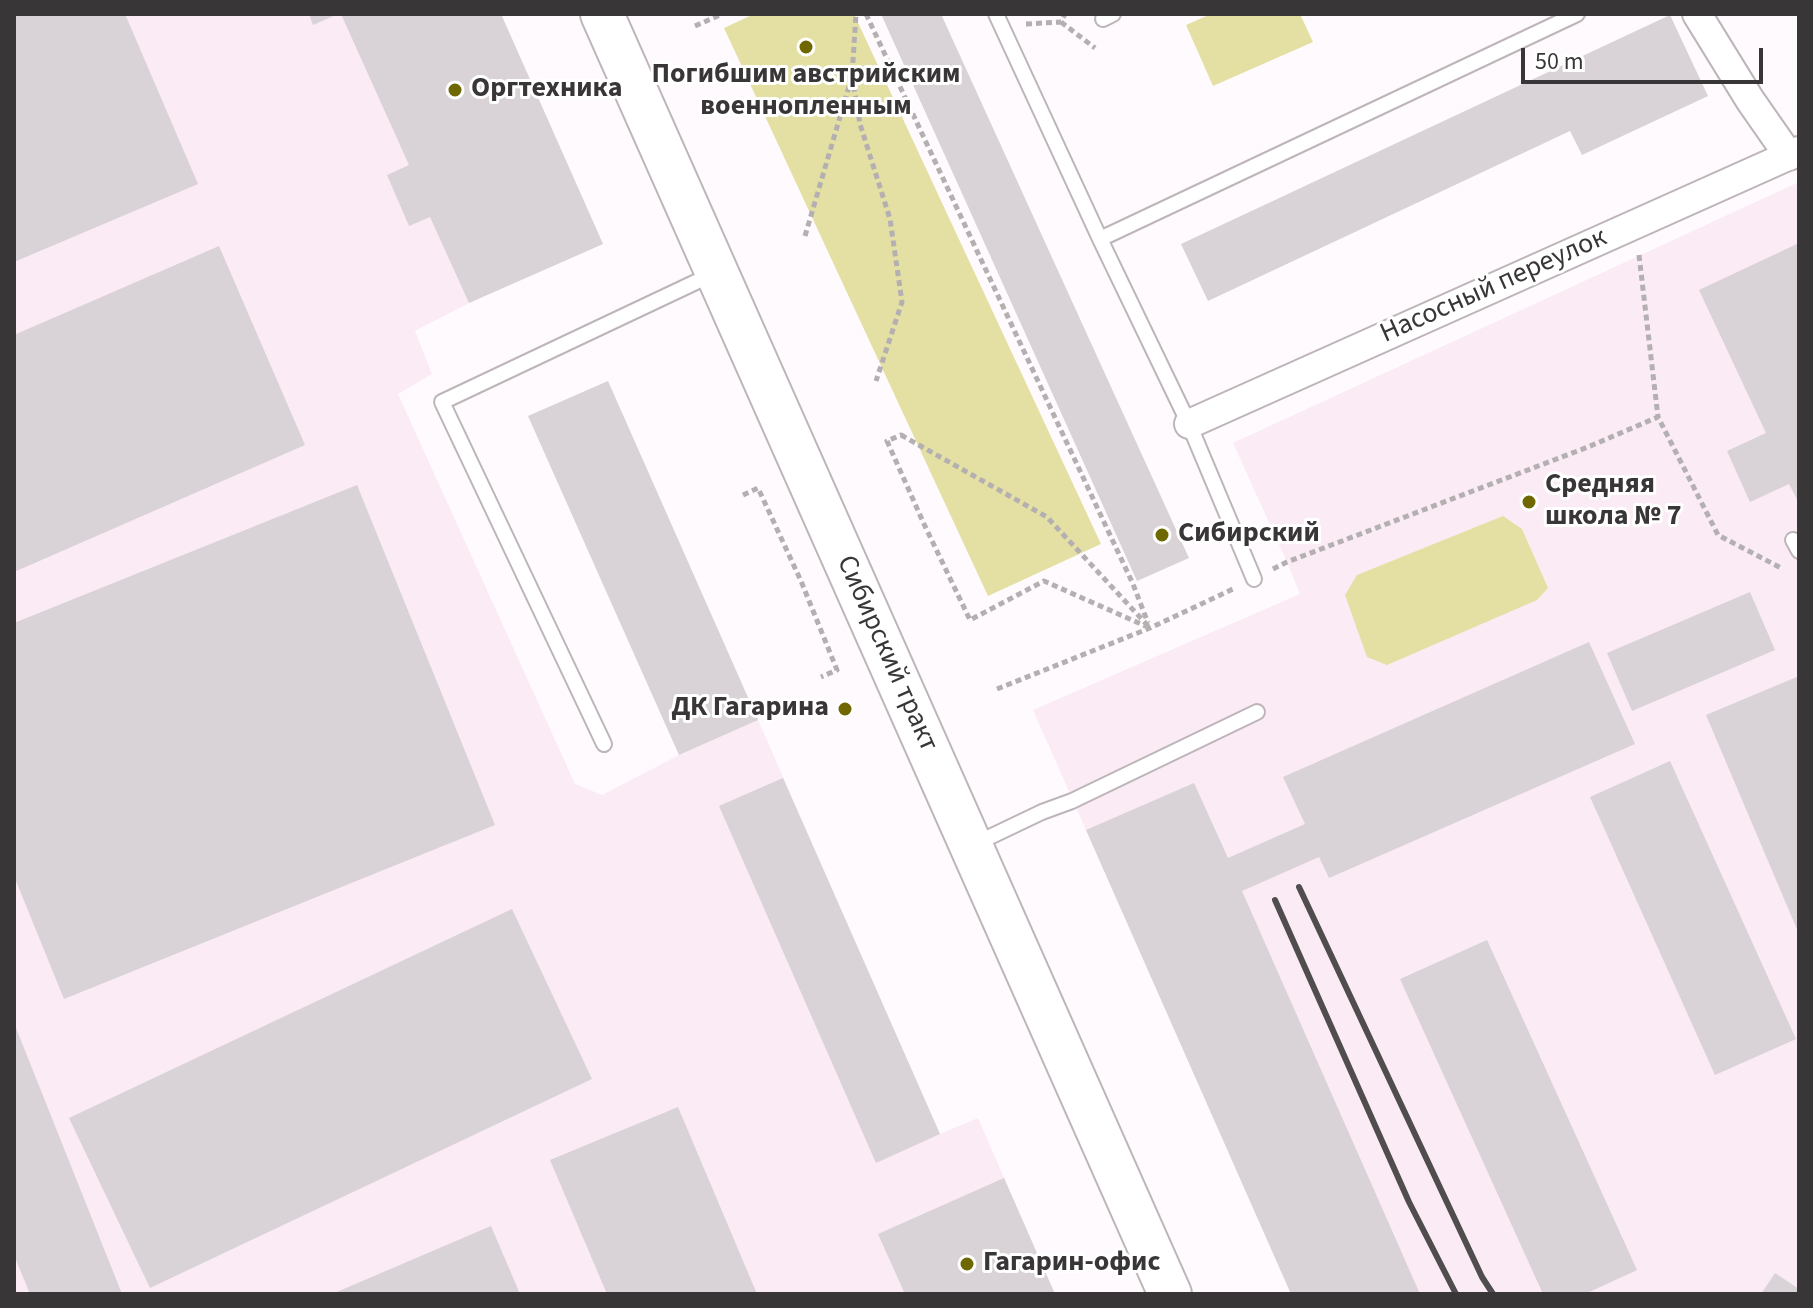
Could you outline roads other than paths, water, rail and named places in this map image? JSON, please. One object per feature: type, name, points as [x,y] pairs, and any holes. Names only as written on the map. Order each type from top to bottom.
[{"type":"main road","name":"Сибирский тракт","points":[[602,14],[1170,1294]]},
{"type":"street","points":[[1697,14],[1750,100],[1794,153]]},
{"type":"street","name":"Насосный переулок","points":[[1189,424],[1794,153]]},
{"type":"lane","points":[[1100,239],[1577,14]]},
{"type":"lane","points":[[998,20],[1189,424],[1254,579]]},
{"type":"lane","points":[[604,744],[442,402],[716,273]]},
{"type":"lane","points":[[971,846],[1257,712]]},
{"type":"railway","points":[[1299,887],[1482,1277],[1493,1294]]},
{"type":"railway","points":[[1275,900],[1409,1202],[1456,1294]]},
{"type":"place","name":"Погибшим австрийским военнопленным","points":[[806,47]]},
{"type":"place","name":"Оргтехника","points":[[455,90]]},
{"type":"place","name":"Средняя школа № 7","points":[[1529,502]]},
{"type":"place","name":"Сибирский","points":[[1162,535]]},
{"type":"place","name":"ДК Гагарина","points":[[845,709]]},
{"type":"place","name":"Гагарин-офис","points":[[967,1264]]}]
